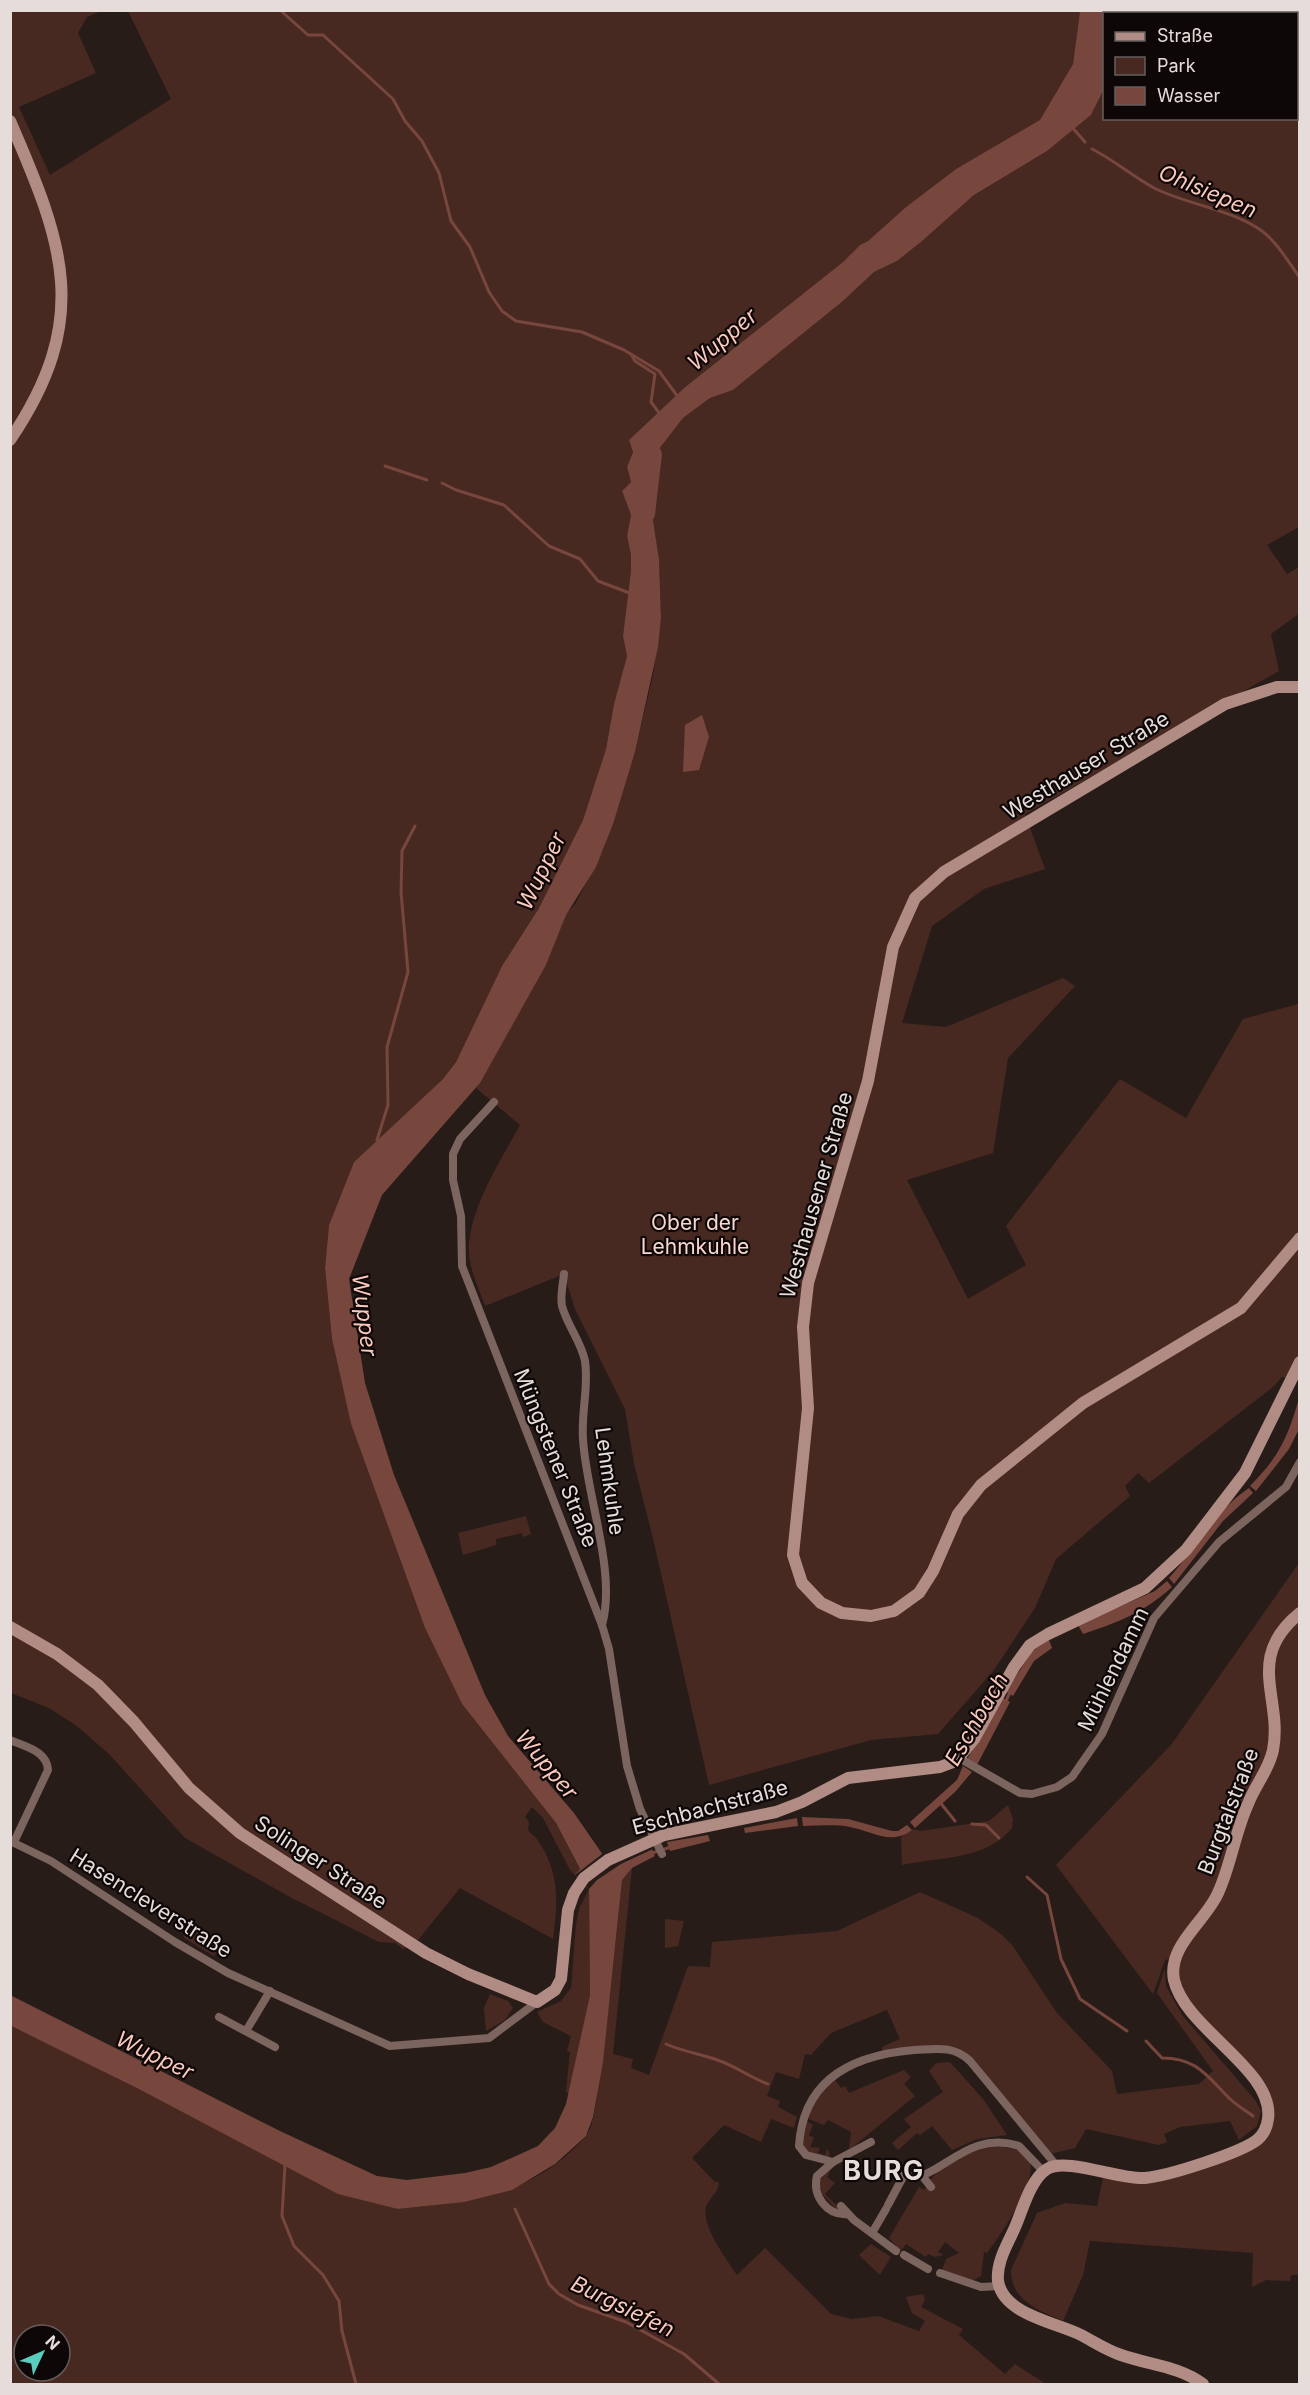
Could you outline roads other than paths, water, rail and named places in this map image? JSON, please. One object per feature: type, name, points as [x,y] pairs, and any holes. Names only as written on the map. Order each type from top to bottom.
[{"type":"main road","points":[[10,121],[54,232],[62,278],[61,320],[49,370],[10,441]]},
{"type":"main road","name":"Westhauser Straße","points":[[909,909],[928,884],[944,872],[1225,704],[1277,687],[1299,687]]},
{"type":"main road","name":"Westhausener Straße","points":[[909,909],[893,947],[868,1081],[808,1283],[804,1305],[803,1335],[808,1408],[793,1555],[802,1583],[821,1604],[842,1613],[862,1616],[887,1613],[906,1604],[928,1580],[958,1514],[981,1485],[1083,1403],[1241,1308],[1299,1238]]},
{"type":"main road","points":[[962,1760],[1027,1648],[1048,1634],[1145,1588],[1168,1570],[1186,1550],[1245,1473],[1299,1362]]},
{"type":"main road","name":"Burgtalstraße","points":[[1056,2165],[1145,2178],[1194,2165],[1244,2147],[1256,2141],[1266,2127],[1268,2113],[1262,2092],[1244,2067],[1186,2005],[1178,1991],[1173,1972],[1183,1944],[1217,1896],[1246,1809],[1269,1763],[1274,1740],[1268,1689],[1270,1658],[1281,1633],[1299,1613]]},
{"type":"main road","name":"Solinger Straße","points":[[10,1627],[57,1654],[98,1685],[134,1722],[189,1788],[213,1813],[240,1833],[426,1953],[468,1974],[537,2002]]},
{"type":"main road","name":"Eschbachstraße","points":[[537,2002],[554,1992],[559,1984],[568,1910],[581,1881],[608,1860],[654,1840],[776,1812],[802,1802],[848,1778],[940,1767],[962,1760]]},
{"type":"main road","points":[[1056,2165],[1044,2171],[1035,2182],[1004,2252],[998,2271],[999,2286],[1012,2303],[1028,2313],[1080,2334],[1110,2351],[1178,2370],[1203,2385]]},
{"type":"street","name":"Müngstener Straße","points":[[494,1102],[460,1139],[453,1154],[453,1180],[461,1216],[462,1266],[602,1625],[609,1649],[627,1766],[640,1809],[662,1854]]},
{"type":"street","name":"Lehmkuhle","points":[[564,1274],[562,1305],[581,1347],[586,1366],[583,1437],[590,1497],[603,1558],[606,1595],[602,1625]]},
{"type":"street","name":"Mühlendamm","points":[[962,1760],[1020,1793],[1032,1794],[1057,1787],[1072,1777],[1102,1734],[1154,1618],[1219,1542],[1286,1487],[1299,1462]]},
{"type":"street","name":"Hasencleverstraße","points":[[10,1740],[41,1755],[46,1761],[48,1770],[12,1841],[51,1861],[204,1960],[397,2048],[489,2038],[537,2002]]},
{"type":"street","points":[[246,2031],[270,1991]]},
{"type":"street","points":[[219,2016],[274,2047]]},
{"type":"street","points":[[833,2162],[806,2155],[800,2149],[799,2128],[804,2112],[831,2076],[866,2058],[883,2053],[945,2048],[957,2051],[994,2090],[1056,2165]]},
{"type":"street","points":[[848,2214],[840,2214],[829,2209],[816,2191],[817,2176],[833,2162],[871,2142]]},
{"type":"street","points":[[872,2233],[904,2175],[923,2177],[966,2150],[993,2143],[1019,2146],[1044,2171]]},
{"type":"street","points":[[923,2177],[931,2187]]},
{"type":"street","points":[[841,2206],[872,2233],[928,2269]]},
{"type":"street","points":[[940,2273],[966,2284],[981,2287],[999,2286]]},
{"type":"water","points":[[1080,11],[1113,11],[1103,12],[1103,91],[1091,115],[1047,151],[974,195],[921,242],[897,261],[874,272],[843,301],[733,390],[710,398],[683,418],[656,453],[648,488],[659,559],[661,618],[658,647],[635,752],[613,824],[596,867],[566,915],[546,965],[480,1083],[382,1195],[349,1279],[365,1383],[394,1475],[485,1695],[508,1736],[574,1813],[612,1868],[653,1849],[655,1856],[632,1868],[622,1880],[603,2062],[593,2117],[586,2136],[555,2164],[512,2190],[464,2202],[398,2209],[338,2194],[137,2088],[11,2026],[10,1995],[280,2131],[377,2176],[407,2180],[465,2173],[491,2167],[538,2146],[555,2128],[566,2104],[590,1995],[589,1889],[575,1875],[580,1869],[556,1823],[462,1704],[425,1628],[351,1424],[332,1339],[325,1268],[329,1225],[354,1162],[443,1079],[456,1062],[502,966],[539,908],[583,820],[606,749],[614,704],[627,656],[623,636],[631,570],[627,536],[631,515],[622,491],[631,482],[627,467],[633,452],[629,440],[684,388],[843,262],[906,207],[956,169],[1040,120],[1073,64]]},
{"type":"water","points":[[702,715],[709,737],[699,770],[683,772],[685,725]]},
{"type":"water","points":[[1299,1398],[1299,1429],[1289,1449],[1256,1491],[1250,1486],[1268,1466],[1281,1446]]},
{"type":"water","points":[[1249,1488],[1253,1493],[1223,1521],[1174,1584],[1169,1578],[1216,1518]]},
{"type":"water","points":[[1167,1581],[1172,1587],[1151,1604],[1119,1621],[1083,1634],[1078,1625],[1155,1591]]},
{"type":"water","points":[[1049,1640],[1052,1648],[1034,1661],[1013,1696],[1006,1692],[1032,1651]]},
{"type":"water","points":[[1003,1698],[1010,1702],[977,1765],[967,1759]]},
{"type":"water","points":[[963,1766],[972,1772],[955,1792],[915,1828],[910,1822],[957,1780]]},
{"type":"water","points":[[802,1817],[848,1819],[892,1831],[898,1831],[907,1825],[912,1830],[904,1835],[889,1837],[844,1826],[803,1826]]},
{"type":"water","points":[[797,1818],[798,1826],[745,1833],[744,1828]]},
{"type":"water","points":[[708,1835],[710,1841],[670,1851],[667,1842]]},
{"type":"waterway","points":[[280,10],[308,35],[323,35],[393,99],[405,121],[422,141],[439,173],[451,221],[470,247],[489,292],[502,311],[516,321],[582,332],[624,350],[659,371],[678,397]]},
{"type":"waterway","name":"Ohlsiepen","points":[[1071,126],[1085,142]]},
{"type":"waterway","name":"Ohlsiepen","points":[[1092,149],[1154,188],[1237,217],[1262,231],[1278,247],[1300,278]]},
{"type":"waterway","points":[[632,356],[635,361],[655,374],[651,402],[660,414]]},
{"type":"waterway","name":"Wupper","points":[[647,514],[654,454]]},
{"type":"waterway","points":[[385,466],[427,480]]},
{"type":"waterway","points":[[442,483],[456,490],[504,505],[549,546],[580,559],[598,581],[632,594]]},
{"type":"waterway","points":[[377,1140],[388,1105],[387,1047],[408,972],[401,892],[402,851],[415,826]]},
{"type":"waterway","name":"Eschbach","points":[[1005,1703],[1011,1690]]},
{"type":"waterway","points":[[939,1801],[955,1821]]},
{"type":"waterway","points":[[972,1824],[986,1825],[999,1838]]},
{"type":"waterway","name":"Eschbach","points":[[652,1853],[671,1847]]},
{"type":"waterway","points":[[1027,1877],[1047,1895],[1061,1959],[1080,1999],[1127,2031]]},
{"type":"waterway","points":[[1146,2041],[1162,2058],[1184,2061],[1193,2065],[1232,2101],[1253,2116]]},
{"type":"waterway","points":[[666,2044],[720,2061],[768,2084]]},
{"type":"waterway","points":[[285,2165],[282,2216],[294,2246],[323,2275],[339,2301],[342,2331],[356,2384]]},
{"type":"waterway","name":"Burgsiefen","points":[[515,2209],[549,2284],[559,2294],[578,2305],[626,2322],[684,2354],[719,2384]]},
{"type":"district","name":"BURG","points":[[884,2170]]},
{"type":"park label","name":"Ober der Lehmkuhle","points":[[695,1234]]}]
